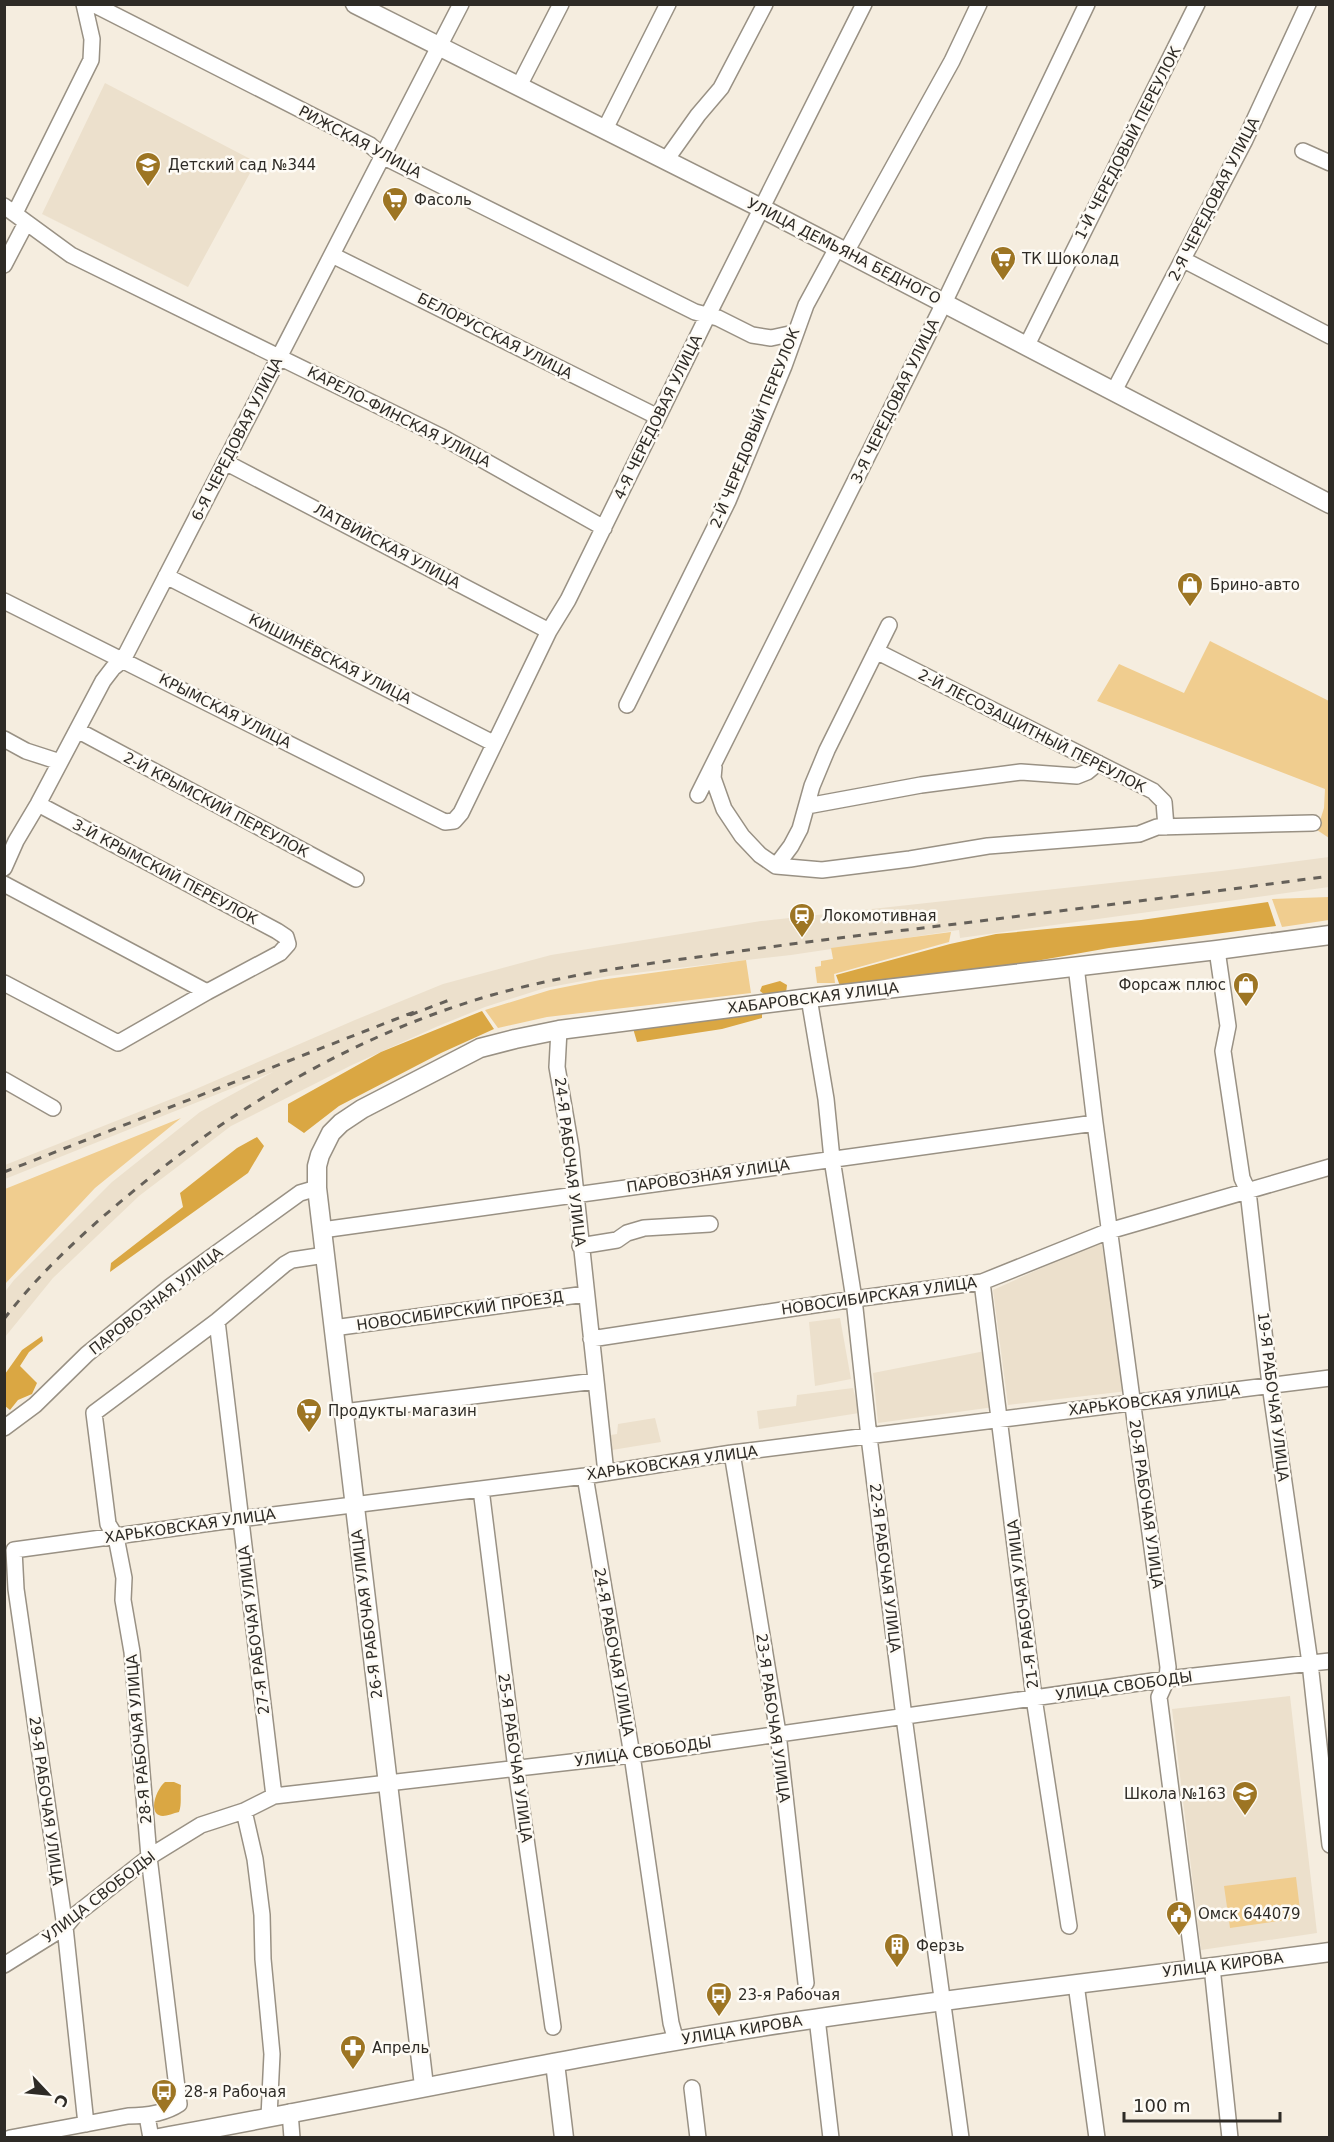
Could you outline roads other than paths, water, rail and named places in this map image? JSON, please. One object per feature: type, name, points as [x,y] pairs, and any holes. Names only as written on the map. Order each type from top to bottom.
[{"type":"main road","name":"УЛИЦА ДЕМЬЯНА БЕДНОГО","points":[[355,4],[763,209],[1329,504]]},
{"type":"main road","name":"ХАБАРОВСКАЯ УЛИЦА","points":[[325,1142],[342,1123],[362,1109],[480,1048],[559,1030],[1329,935]]},
{"type":"main road","name":"26-Я РАБОЧАЯ УЛИЦА","points":[[325,1142],[317,1166],[317,1188],[424,2086]]},
{"type":"main road","name":"УЛИЦА КИРОВА","points":[[159,2138],[424,2086],[817,2018],[1329,1952]]},
{"type":"main road","points":[[555,2063],[564,2138]]},
{"type":"street","points":[[4,265],[15,214],[91,60],[92,39],[84,4]]},
{"type":"street","name":"РИЖСКАЯ УЛИЦА","points":[[93,4],[370,145],[384,156],[695,312],[708,315],[752,335],[771,338],[794,333]]},
{"type":"street","name":"6-Я ЧЕРЕДОВАЯ УЛИЦА","points":[[5,866],[16,841],[103,681],[123,660],[461,4]]},
{"type":"street","points":[[519,86],[561,4]]},
{"type":"street","points":[[605,129],[668,4]]},
{"type":"street","points":[[666,160],[698,115],[721,88],[765,4]]},
{"type":"street","name":"4-Я ЧЕРЕДОВАЯ УЛИЦА","points":[[445,822],[454,821],[461,813],[493,743],[549,631],[568,600],[864,4]]},
{"type":"street","name":"2-Й ЧЕРЕДОВЫЙ ПЕРЕУЛОК","points":[[627,705],[728,501],[784,366],[806,305],[842,250],[952,61],[979,4]]},
{"type":"street","name":"3-Я ЧЕРЕДОВАЯ УЛИЦА","points":[[699,795],[944,303],[1087,4]]},
{"type":"street","name":"1-Й ЧЕРЕДОВЫЙ ПЕРЕУЛОК","points":[[1027,345],[1197,4]]},
{"type":"street","name":"2-Я ЧЕРЕДОВАЯ УЛИЦА","points":[[1114,391],[1245,140],[1308,4]]},
{"type":"street","points":[[1303,151],[1329,164]]},
{"type":"street","name":"КАРЕЛО-ФИНСКАЯ УЛИЦА","points":[[15,214],[71,255],[442,437],[604,528]]},
{"type":"street","name":"БЕЛОРУССКАЯ УЛИЦА","points":[[333,255],[658,417]]},
{"type":"street","points":[[1184,260],[1329,336]]},
{"type":"street","name":"ЛАТВИЙСКАЯ УЛИЦА","points":[[225,462],[549,631]]},
{"type":"street","name":"КИШИНЁВСКАЯ УЛИЦА","points":[[166,576],[493,743]]},
{"type":"street","name":"КРЫМСКАЯ УЛИЦА","points":[[4,601],[445,822]]},
{"type":"street","points":[[776,866],[800,829],[812,786],[827,750],[889,625]]},
{"type":"street","name":"2-Й ЛЕСОЗАЩИТНЫЙ ПЕРЕУЛОК","points":[[876,651],[1153,792],[1164,802],[1166,827]]},
{"type":"street","name":"2-Й КРЫМСКИЙ ПЕРЕУЛОК","points":[[77,730],[356,879]]},
{"type":"street","points":[[4,740],[26,751],[60,762]]},
{"type":"street","points":[[715,761],[713,778],[723,809],[754,849],[776,866],[822,870],[988,846],[1139,834],[1158,827],[1313,823]]},
{"type":"street","points":[[807,806],[921,785],[1021,772],[1077,776],[1087,772],[1098,763]]},
{"type":"street","name":"3-Й КРЫМСКИЙ ПЕРЕУЛОК","points":[[38,804],[285,937],[288,944],[280,953],[207,992]]},
{"type":"street","points":[[4,884],[207,992]]},
{"type":"street","name":"19-Я РАБОЧАЯ УЛИЦА","points":[[1217,950],[1228,1026],[1223,1051],[1242,1178],[1248,1191],[1270,1385],[1310,1663],[1329,1845]]},
{"type":"street","name":"20-Я РАБОЧАЯ УЛИЦА","points":[[1076,966],[1168,1667],[1167,1679],[1159,1697],[1230,2138]]},
{"type":"street","points":[[4,983],[118,1043],[207,992]]},
{"type":"street","name":"22-Я РАБОЧАЯ УЛИЦА","points":[[809,998],[826,1099],[832,1159],[854,1299],[904,1717],[961,2138]]},
{"type":"street","name":"24-Я РАБОЧАЯ УЛИЦА","points":[[559,1030],[557,1067],[571,1148],[574,1194],[606,1473]]},
{"type":"street","points":[[4,1080],[53,1108]]},
{"type":"street","name":"ПАРОВОЗНАЯ УЛИЦА","points":[[322,1230],[1095,1123]]},
{"type":"street","name":"НОВОСИБИРСКАЯ УЛИЦА","points":[[591,1339],[982,1282],[1109,1231],[1329,1167]]},
{"type":"street","name":"ПАРОВОЗНАЯ УЛИЦА","points":[[4,1428],[35,1405],[87,1354],[171,1286],[300,1193],[317,1188]]},
{"type":"street","points":[[580,1246],[617,1239],[644,1228],[710,1224]]},
{"type":"street","points":[[217,1321],[285,1264],[292,1260],[325,1255]]},
{"type":"street","name":"21-Я РАБОЧАЯ УЛИЦА","points":[[982,1282],[1034,1698],[1069,1926]]},
{"type":"street","name":"НОВОСИБИРСКИЙ ПРОЕЗД","points":[[333,1328],[586,1294]]},
{"type":"street","name":"28-Я РАБОЧАЯ УЛИЦА","points":[[147,2116],[173,2109],[179,2104],[149,1857],[132,1652],[123,1600],[124,1578],[116,1537],[108,1524],[94,1413],[217,1321]]},
{"type":"street","name":"27-Я РАБОЧАЯ УЛИЦА","points":[[217,1321],[274,1796]]},
{"type":"street","name":"ХАРЬКОВСКАЯ УЛИЦА","points":[[14,1550],[354,1504],[585,1476],[732,1454],[1329,1378]]},
{"type":"street","points":[[343,1412],[596,1380]]},
{"type":"street","name":"23-Я РАБОЧАЯ УЛИЦА","points":[[732,1454],[778,1733],[806,1983]]},
{"type":"street","name":"24-Я РАБОЧАЯ УЛИЦА","points":[[585,1476],[632,1755],[671,2022],[676,2041]]},
{"type":"street","name":"25-Я РАБОЧАЯ УЛИЦА","points":[[481,1489],[516,1769],[553,2026]]},
{"type":"street","name":"29-Я РАБОЧАЯ УЛИЦА","points":[[14,1550],[23,1646],[64,1927],[86,2124]]},
{"type":"street","name":"УЛИЦА СВОБОДЫ","points":[[4,1965],[64,1927],[74,1916],[149,1857],[201,1825],[244,1811],[274,1796],[387,1781],[632,1755],[1167,1679],[1329,1661]]},
{"type":"street","points":[[244,1811],[255,1859],[262,1915],[263,1959],[272,2054],[269,2117]]},
{"type":"street","points":[[1076,1984],[1097,2138]]},
{"type":"street","points":[[817,2018],[831,2138]]},
{"type":"street","points":[[692,2088],[698,2138]]},
{"type":"street","points":[[290,2112],[292,2138]]},
{"type":"street","points":[[10,2138],[128,2116],[147,2116],[151,2138]]},
{"type":"railway","points":[[4,1319],[39,1278],[78,1239],[140,1186],[198,1141],[237,1114],[318,1066],[360,1045],[447,1009],[543,982],[646,964],[1330,876]]},
{"type":"railway","points":[[410,1015],[452,999]]},
{"type":"railway","points":[[4,1172],[414,1012]]},
{"type":"place","name":"Детский сад №344","points":[[148,188]]},
{"type":"place","name":"Фасоль","points":[[395,223]]},
{"type":"place","name":"ТК Шоколад","points":[[1003,282]]},
{"type":"place","name":"Брино-авто","points":[[1190,608]]},
{"type":"place","name":"Локомотивная","points":[[802,939]]},
{"type":"place","name":"Форсаж плюс","points":[[1246,1008]]},
{"type":"place","name":"Продукты магазин","points":[[309,1434]]},
{"type":"place","name":"Школа №163","points":[[1245,1817]]},
{"type":"place","name":"Омск 644079","points":[[1179,1937]]},
{"type":"place","name":"Ферзь","points":[[897,1969]]},
{"type":"place","name":"23-я Рабочая","points":[[719,2018]]},
{"type":"place","name":"Апрель","points":[[353,2071]]},
{"type":"place","name":"28-я Рабочая","points":[[164,2115]]}]
